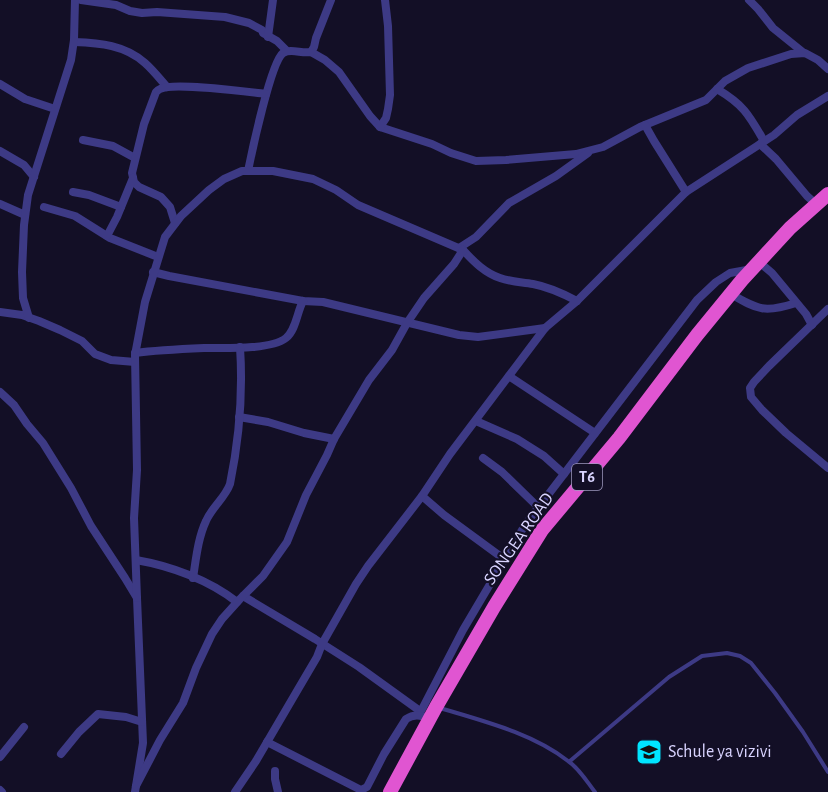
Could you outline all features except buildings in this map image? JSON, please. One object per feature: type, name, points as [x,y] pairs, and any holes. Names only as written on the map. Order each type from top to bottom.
[{"type":"highway","name":"SONGEA ROAD","points":[[390,792],[426,713],[542,530],[619,438],[731,294],[790,228],[828,194]]},
{"type":"street","points":[[29,318],[23,298],[25,215],[28,195],[71,60],[75,0]]},
{"type":"street","points":[[81,0],[116,5],[142,13],[195,14],[249,23],[277,41],[287,51]]},
{"type":"street","points":[[268,37],[273,0]]},
{"type":"street","points":[[311,52],[331,0]]},
{"type":"street","points":[[380,127],[386,118],[390,95],[385,0]]},
{"type":"street","points":[[128,1],[130,11]]},
{"type":"street","points":[[751,1],[773,28],[796,48],[818,60],[828,69]]},
{"type":"street","points":[[74,42],[106,45],[127,51],[145,63],[167,87]]},
{"type":"street","points":[[248,171],[270,80],[281,54],[287,51],[311,52],[325,60],[339,72],[380,127],[476,161],[576,154],[603,147],[645,125],[706,100],[725,81],[748,68],[791,54],[805,53]]},
{"type":"street","points":[[0,84],[25,99],[56,110]]},
{"type":"street","points":[[175,223],[170,207],[160,197],[139,187],[134,182],[132,173],[144,124],[156,92],[159,89],[176,86],[266,94]]},
{"type":"street","points":[[717,89],[744,108],[762,142],[816,204]]},
{"type":"street","points":[[234,792],[267,742],[368,566],[546,328],[577,301],[686,192],[774,135],[797,115],[828,96]]},
{"type":"street","points":[[645,125],[686,192]]},
{"type":"street","points":[[83,140],[113,146],[135,158]]},
{"type":"street","points":[[135,789],[160,740],[183,703],[212,634],[222,619],[263,576],[287,542],[306,495],[334,439],[369,380],[392,350],[424,298],[454,264],[461,249],[509,203],[556,176],[593,149]]},
{"type":"street","points":[[0,151],[24,165],[34,177]]},
{"type":"street","points":[[135,789],[143,743],[134,518],[137,470],[135,357],[145,302],[165,237],[194,202],[225,179],[242,171],[273,171],[313,179],[336,190],[358,205],[461,249],[488,272],[501,279],[546,286],[577,301]]},
{"type":"street","points":[[107,236],[133,178]]},
{"type":"street","points":[[73,192],[89,195],[121,207]]},
{"type":"street","points":[[0,204],[25,215]]},
{"type":"street","points":[[44,207],[75,216],[107,236],[158,257]]},
{"type":"street","points":[[426,713],[463,630],[525,525],[697,300],[716,282],[730,273],[756,265],[772,273],[806,314],[812,325]]},
{"type":"street","points":[[153,272],[303,301],[322,302],[459,335],[478,337],[532,328],[546,328]]},
{"type":"street","points":[[731,294],[760,309],[773,310],[796,303]]},
{"type":"street","points":[[0,312],[39,321],[76,337],[95,354],[111,360],[162,350],[240,347],[280,341],[288,337],[303,301]]},
{"type":"street","points":[[827,310],[750,388],[751,397],[762,410],[828,468]]},
{"type":"street","points":[[193,578],[206,521],[230,484],[238,432],[240,347]]},
{"type":"street","points":[[509,376],[595,433]]},
{"type":"street","points":[[0,392],[14,405],[43,443],[91,526],[137,598]]},
{"type":"street","points":[[239,417],[334,439]]},
{"type":"street","points":[[476,421],[517,440],[544,456],[564,474]]},
{"type":"street","points":[[483,458],[502,472],[538,507]]},
{"type":"street","points":[[422,496],[504,559]]},
{"type":"street","points":[[135,560],[179,570],[240,599],[322,644],[426,713]]},
{"type":"street","points":[[267,742],[357,790],[362,790],[368,788],[384,754],[406,719],[426,713]]},
{"type":"street","points":[[61,753],[98,714],[126,717],[142,722]]},
{"type":"street","points":[[0,757],[24,727]]},
{"type":"street","points":[[275,771],[279,792]]},
{"type":"lane","points":[[570,761],[669,677],[702,656],[727,653],[740,656],[751,663],[803,732],[828,772]]},
{"type":"lane","points":[[426,713],[479,720],[523,736],[570,761],[596,792]]},
{"type":"place","name":"Schule ya vizivi","points":[[649,752]]}]
